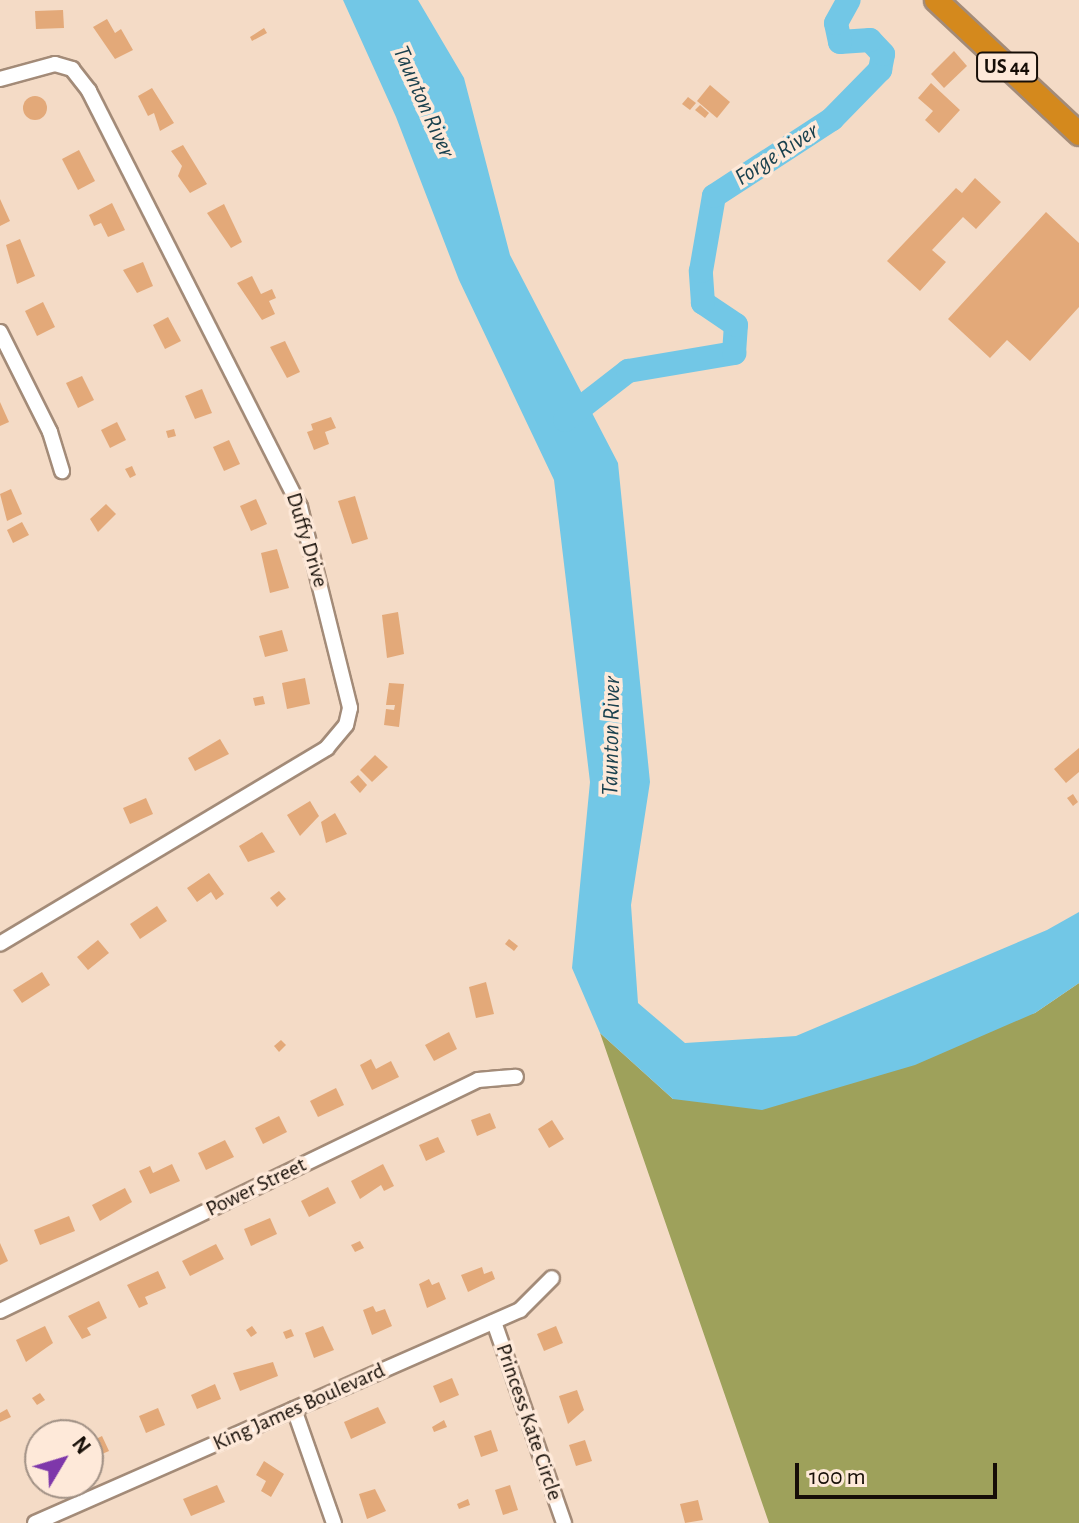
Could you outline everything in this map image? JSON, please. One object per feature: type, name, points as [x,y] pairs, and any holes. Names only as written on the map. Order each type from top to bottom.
[{"type":"highway","name":"US 44","points":[[936,0],[1079,134]]},
{"type":"street","name":"Duffy Drive","points":[[0,79],[55,64],[72,69],[89,91],[300,507],[350,708],[346,725],[327,748],[0,944]]},
{"type":"street","points":[[0,332],[50,432],[62,471]]},
{"type":"street","name":"Power Street","points":[[0,1311],[478,1080],[516,1077]]},
{"type":"street","name":"King James Boulevard","points":[[35,1523],[530,1305],[552,1278]]},
{"type":"street","name":"Princess Kate Circle","points":[[494,1322],[564,1523]]},
{"type":"street","points":[[294,1409],[334,1523]]},
{"type":"green space","points":[[1079,983],[1079,1523],[769,1523],[600,1033],[673,1099],[1035,1013]]},
{"type":"water","name":"Taunton River","points":[[343,0],[418,0],[464,78],[510,255],[618,463],[650,782],[631,905],[638,1003],[685,1043],[796,1036],[1047,930],[1079,912],[1079,983],[1035,1013],[915,1065],[762,1110],[673,1099],[600,1033],[572,968],[590,782],[554,480],[459,280],[396,117]]},
{"type":"building","points":[[63,10],[64,28],[36,29],[35,11]]},
{"type":"building","points":[[107,19],[115,33],[121,29],[133,50],[115,59],[93,27]]},
{"type":"building","points":[[264,28],[267,33],[252,41],[250,37]]},
{"type":"building","points":[[954,51],[967,66],[944,88],[931,74]]},
{"type":"building","points":[[931,83],[960,110],[939,133],[925,120],[933,111],[918,98]]},
{"type":"building","points":[[710,85],[730,102],[717,118],[697,101]]},
{"type":"building","points":[[152,88],[174,123],[160,131],[154,113],[148,116],[138,96]]},
{"type":"building","points":[[35,96],[43,100],[47,108],[43,116],[35,120],[27,116],[23,108],[27,100]]},
{"type":"building","points":[[688,97],[696,103],[690,110],[682,104]]},
{"type":"building","points":[[700,105],[709,113],[705,118],[695,110]]},
{"type":"building","points":[[183,145],[207,184],[190,193],[178,176],[182,166],[171,151]]},
{"type":"building","points":[[79,150],[95,181],[78,190],[62,159]]},
{"type":"building","points":[[975,178],[1001,202],[976,229],[963,217],[932,250],[946,262],[920,291],[887,261],[956,188],[962,193]]},
{"type":"building","points":[[0,199],[10,221],[0,226]]},
{"type":"building","points":[[112,203],[125,230],[108,237],[101,223],[94,226],[89,215]]},
{"type":"building","points":[[224,204],[242,242],[231,248],[207,213]]},
{"type":"building","points":[[1046,212],[1079,243],[1079,307],[1030,361],[1007,340],[990,358],[948,319]]},
{"type":"building","points":[[20,239],[35,276],[17,284],[6,245]]},
{"type":"building","points":[[143,262],[153,286],[137,293],[123,270]]},
{"type":"building","points":[[252,276],[261,294],[272,289],[276,298],[269,301],[275,314],[262,320],[237,283]]},
{"type":"building","points":[[43,302],[55,327],[37,336],[25,311]]},
{"type":"building","points":[[168,317],[181,341],[165,349],[153,325]]},
{"type":"building","points":[[285,341],[300,372],[287,378],[270,347]]},
{"type":"building","points":[[82,376],[94,400],[78,408],[66,383]]},
{"type":"building","points":[[202,389],[212,413],[195,419],[185,396]]},
{"type":"building","points":[[0,402],[9,422],[0,426]]},
{"type":"building","points":[[331,417],[336,428],[325,432],[329,444],[314,450],[307,432],[313,430],[311,424]]},
{"type":"building","points":[[117,422],[126,440],[110,448],[101,430]]},
{"type":"building","points":[[174,429],[176,436],[168,438],[166,431]]},
{"type":"building","points":[[229,440],[240,464],[224,471],[213,447]]},
{"type":"building","points":[[132,466],[136,475],[130,478],[125,469]]},
{"type":"building","points":[[11,489],[22,514],[7,521],[0,494]]},
{"type":"building","points":[[355,496],[368,539],[352,544],[338,501]]},
{"type":"building","points":[[256,499],[267,524],[251,531],[240,506]]},
{"type":"building","points":[[106,504],[116,514],[98,532],[90,519]]},
{"type":"building","points":[[22,522],[29,535],[13,543],[7,530]]},
{"type":"building","points":[[277,549],[289,588],[270,593],[261,553]]},
{"type":"building","points":[[398,612],[404,654],[387,658],[382,615]]},
{"type":"building","points":[[282,630],[288,651],[265,657],[259,636]]},
{"type":"building","points":[[305,678],[310,704],[287,709],[282,683]]},
{"type":"building","points":[[389,683],[404,684],[399,727],[384,725],[386,709],[394,710],[395,705],[386,705]]},
{"type":"building","points":[[263,696],[265,704],[255,706],[253,698]]},
{"type":"building","points":[[220,739],[229,754],[195,771],[188,758]]},
{"type":"building","points":[[1079,748],[1079,772],[1066,783],[1054,769]]},
{"type":"building","points":[[375,755],[388,767],[372,782],[360,770]]},
{"type":"building","points":[[358,775],[367,785],[360,793],[350,782]]},
{"type":"building","points":[[1073,794],[1078,802],[1073,806],[1067,798]]},
{"type":"building","points":[[146,798],[153,814],[130,824],[123,808]]},
{"type":"building","points":[[310,801],[319,816],[300,836],[287,815]]},
{"type":"building","points":[[335,813],[347,834],[326,843],[321,822]]},
{"type":"building","points":[[262,832],[275,852],[248,862],[239,846]]},
{"type":"building","points":[[209,873],[224,894],[216,900],[211,892],[197,902],[187,888]]},
{"type":"building","points":[[279,891],[286,899],[277,907],[270,898]]},
{"type":"building","points":[[157,906],[167,921],[140,939],[130,924]]},
{"type":"building","points":[[509,939],[518,946],[514,951],[505,944]]},
{"type":"building","points":[[98,940],[109,953],[88,970],[77,957]]},
{"type":"building","points":[[42,972],[50,985],[22,1003],[13,990]]},
{"type":"building","points":[[486,982],[494,1014],[476,1018],[469,987]]},
{"type":"building","points":[[449,1032],[457,1049],[434,1061],[425,1045]]},
{"type":"building","points":[[281,1040],[286,1045],[279,1052],[274,1046]]},
{"type":"building","points":[[371,1059],[376,1069],[391,1061],[399,1077],[372,1090],[360,1065]]},
{"type":"building","points":[[336,1088],[344,1105],[318,1117],[310,1101]]},
{"type":"building","points":[[490,1113],[496,1128],[477,1136],[471,1120]]},
{"type":"building","points":[[279,1116],[287,1132],[263,1144],[255,1128]]},
{"type":"building","points":[[552,1120],[564,1139],[549,1148],[538,1129]]},
{"type":"building","points":[[438,1137],[445,1152],[426,1161],[419,1145]]},
{"type":"building","points":[[225,1140],[234,1157],[206,1170],[198,1153]]},
{"type":"building","points":[[172,1164],[180,1181],[150,1194],[139,1171],[150,1166],[153,1173]]},
{"type":"building","points":[[383,1164],[394,1186],[384,1191],[381,1185],[360,1199],[351,1181]]},
{"type":"building","points":[[328,1187],[336,1203],[309,1217],[301,1201]]},
{"type":"building","points":[[125,1188],[132,1202],[100,1221],[92,1205]]},
{"type":"building","points":[[69,1216],[75,1231],[40,1245],[34,1230]]},
{"type":"building","points":[[270,1218],[277,1234],[251,1246],[244,1229]]},
{"type":"building","points":[[360,1241],[364,1248],[355,1252],[351,1245]]},
{"type":"building","points":[[0,1243],[8,1261],[0,1265]]},
{"type":"building","points":[[216,1244],[224,1259],[190,1276],[182,1261]]},
{"type":"building","points":[[482,1267],[484,1274],[492,1271],[495,1279],[468,1292],[461,1275]]},
{"type":"building","points":[[158,1271],[166,1288],[145,1297],[148,1304],[139,1308],[127,1285]]},
{"type":"building","points":[[429,1279],[432,1285],[439,1282],[446,1299],[427,1308],[419,1284]]},
{"type":"building","points":[[99,1301],[107,1318],[87,1328],[91,1335],[82,1339],[68,1316]]},
{"type":"building","points":[[373,1306],[376,1312],[385,1309],[392,1326],[372,1335],[363,1310]]},
{"type":"building","points":[[45,1326],[53,1343],[26,1362],[16,1340]]},
{"type":"building","points":[[252,1326],[257,1333],[251,1337],[246,1330]]},
{"type":"building","points":[[323,1326],[334,1350],[314,1358],[305,1333]]},
{"type":"building","points":[[556,1326],[563,1343],[544,1351],[537,1334]]},
{"type":"building","points":[[291,1329],[294,1336],[286,1339],[283,1332]]},
{"type":"building","points":[[273,1362],[278,1376],[240,1391],[233,1373]]},
{"type":"building","points":[[452,1378],[459,1395],[440,1403],[433,1386]]},
{"type":"building","points":[[215,1384],[221,1399],[197,1409],[191,1395]]},
{"type":"building","points":[[577,1390],[584,1410],[568,1424],[559,1396]]},
{"type":"building","points":[[40,1393],[45,1400],[37,1405],[32,1398]]},
{"type":"building","points":[[378,1407],[386,1423],[351,1439],[344,1422]]},
{"type":"building","points":[[158,1408],[165,1425],[146,1433],[139,1416]]},
{"type":"building","points":[[7,1409],[11,1417],[0,1422],[0,1413]]},
{"type":"building","points":[[444,1420],[447,1427],[434,1432],[432,1427]]},
{"type":"building","points":[[491,1430],[498,1451],[481,1457],[474,1436]]},
{"type":"building","points":[[585,1440],[592,1461],[576,1466],[569,1445]]},
{"type":"building","points":[[264,1461],[284,1474],[271,1497],[261,1491],[266,1481],[256,1475]]},
{"type":"building","points":[[217,1485],[225,1502],[191,1516],[183,1499]]},
{"type":"building","points":[[510,1485],[518,1510],[503,1515],[495,1490]]},
{"type":"building","points":[[375,1489],[386,1511],[367,1519],[359,1494]]},
{"type":"building","points":[[468,1499],[470,1505],[459,1509],[457,1504]]},
{"type":"building","points":[[698,1500],[703,1520],[685,1523],[680,1504]]},
{"type":"waterway","name":"Forge River","points":[[565,420],[628,371],[734,353],[736,325],[703,303],[701,271],[714,196],[832,119],[880,70],[883,54],[870,40],[840,42],[836,23],[849,0]]}]
